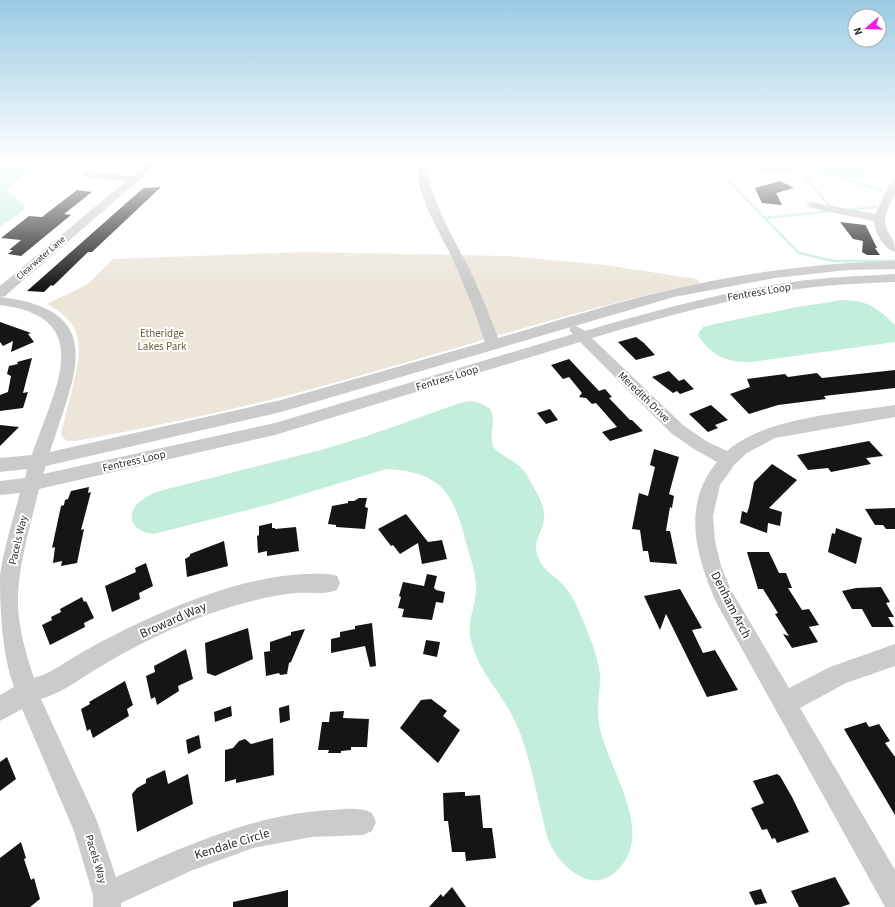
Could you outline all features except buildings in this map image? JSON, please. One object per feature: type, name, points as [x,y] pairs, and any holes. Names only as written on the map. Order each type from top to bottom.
[{"type":"street","name":"Clearwater Lane","points":[[0,293],[106,203]]},
{"type":"street","points":[[432,203],[466,274],[493,344]]},
{"type":"street","points":[[878,218],[890,204]]},
{"type":"street","points":[[811,205],[878,218]]},
{"type":"street","points":[[878,218],[884,235],[895,248]]},
{"type":"street","name":"Fentress Loop","points":[[0,465],[38,461],[281,406],[672,293],[723,283],[847,266],[895,265]]},
{"type":"street","name":"Fentress Loop","points":[[0,488],[31,484],[275,429],[646,317],[757,292],[848,280],[895,278]]},
{"type":"street","name":"Pacels Way","points":[[0,301],[22,304],[48,316],[59,325],[66,335],[69,347],[68,368],[31,484],[10,573],[8,622],[26,692],[85,825],[107,901]]},
{"type":"street","name":"Meredith Drive","points":[[569,323],[677,429],[700,445],[727,459]]},
{"type":"street","name":"Denham Arch","points":[[895,411],[792,427],[771,433],[746,444],[727,459],[712,484],[704,511],[704,534],[709,560],[724,597],[895,897]]},
{"type":"street","name":"Broward Way","points":[[0,709],[26,692],[53,684],[97,656],[149,630],[209,604],[258,590],[294,584],[330,583]]},
{"type":"street","points":[[785,704],[801,693],[843,672],[895,655]]},
{"type":"street","name":"Kendale Circle","points":[[107,901],[189,858],[253,835],[312,824],[363,822]]},
{"type":"green space","name":"Etheridge Lakes Park","points":[[304,252],[509,256],[604,265],[697,279],[700,283],[604,306],[509,332],[367,374],[259,403],[76,441],[67,441],[62,437],[61,433],[78,360],[78,338],[68,320],[47,304],[88,284],[113,259]]},
{"type":"shaded area","points":[[0,203],[22,203],[25,206],[23,211],[0,227]]},
{"type":"shaded area","points":[[842,300],[859,302],[877,309],[895,325],[895,342],[743,362],[728,360],[715,354],[698,336],[703,327],[719,323],[797,307]]},
{"type":"shaded area","points":[[470,401],[482,404],[489,408],[493,419],[492,440],[494,448],[517,464],[525,472],[538,495],[544,509],[544,520],[536,545],[538,557],[543,566],[561,582],[572,596],[592,643],[598,663],[600,671],[598,713],[599,724],[603,740],[625,796],[630,816],[632,834],[630,851],[621,866],[612,875],[600,880],[587,879],[574,873],[563,864],[550,843],[524,744],[516,723],[481,666],[472,645],[470,637],[470,623],[476,591],[476,580],[457,513],[451,500],[434,481],[421,475],[406,471],[386,469],[271,504],[154,534],[141,531],[133,524],[132,514],[134,508],[146,497],[159,491],[321,450],[367,436],[460,403]]},
{"type":"waterway","points":[[750,203],[799,253],[834,261],[895,261]]},
{"type":"waterway","points":[[848,210],[876,207]]},
{"type":"waterway","points":[[766,218],[831,211]]}]
